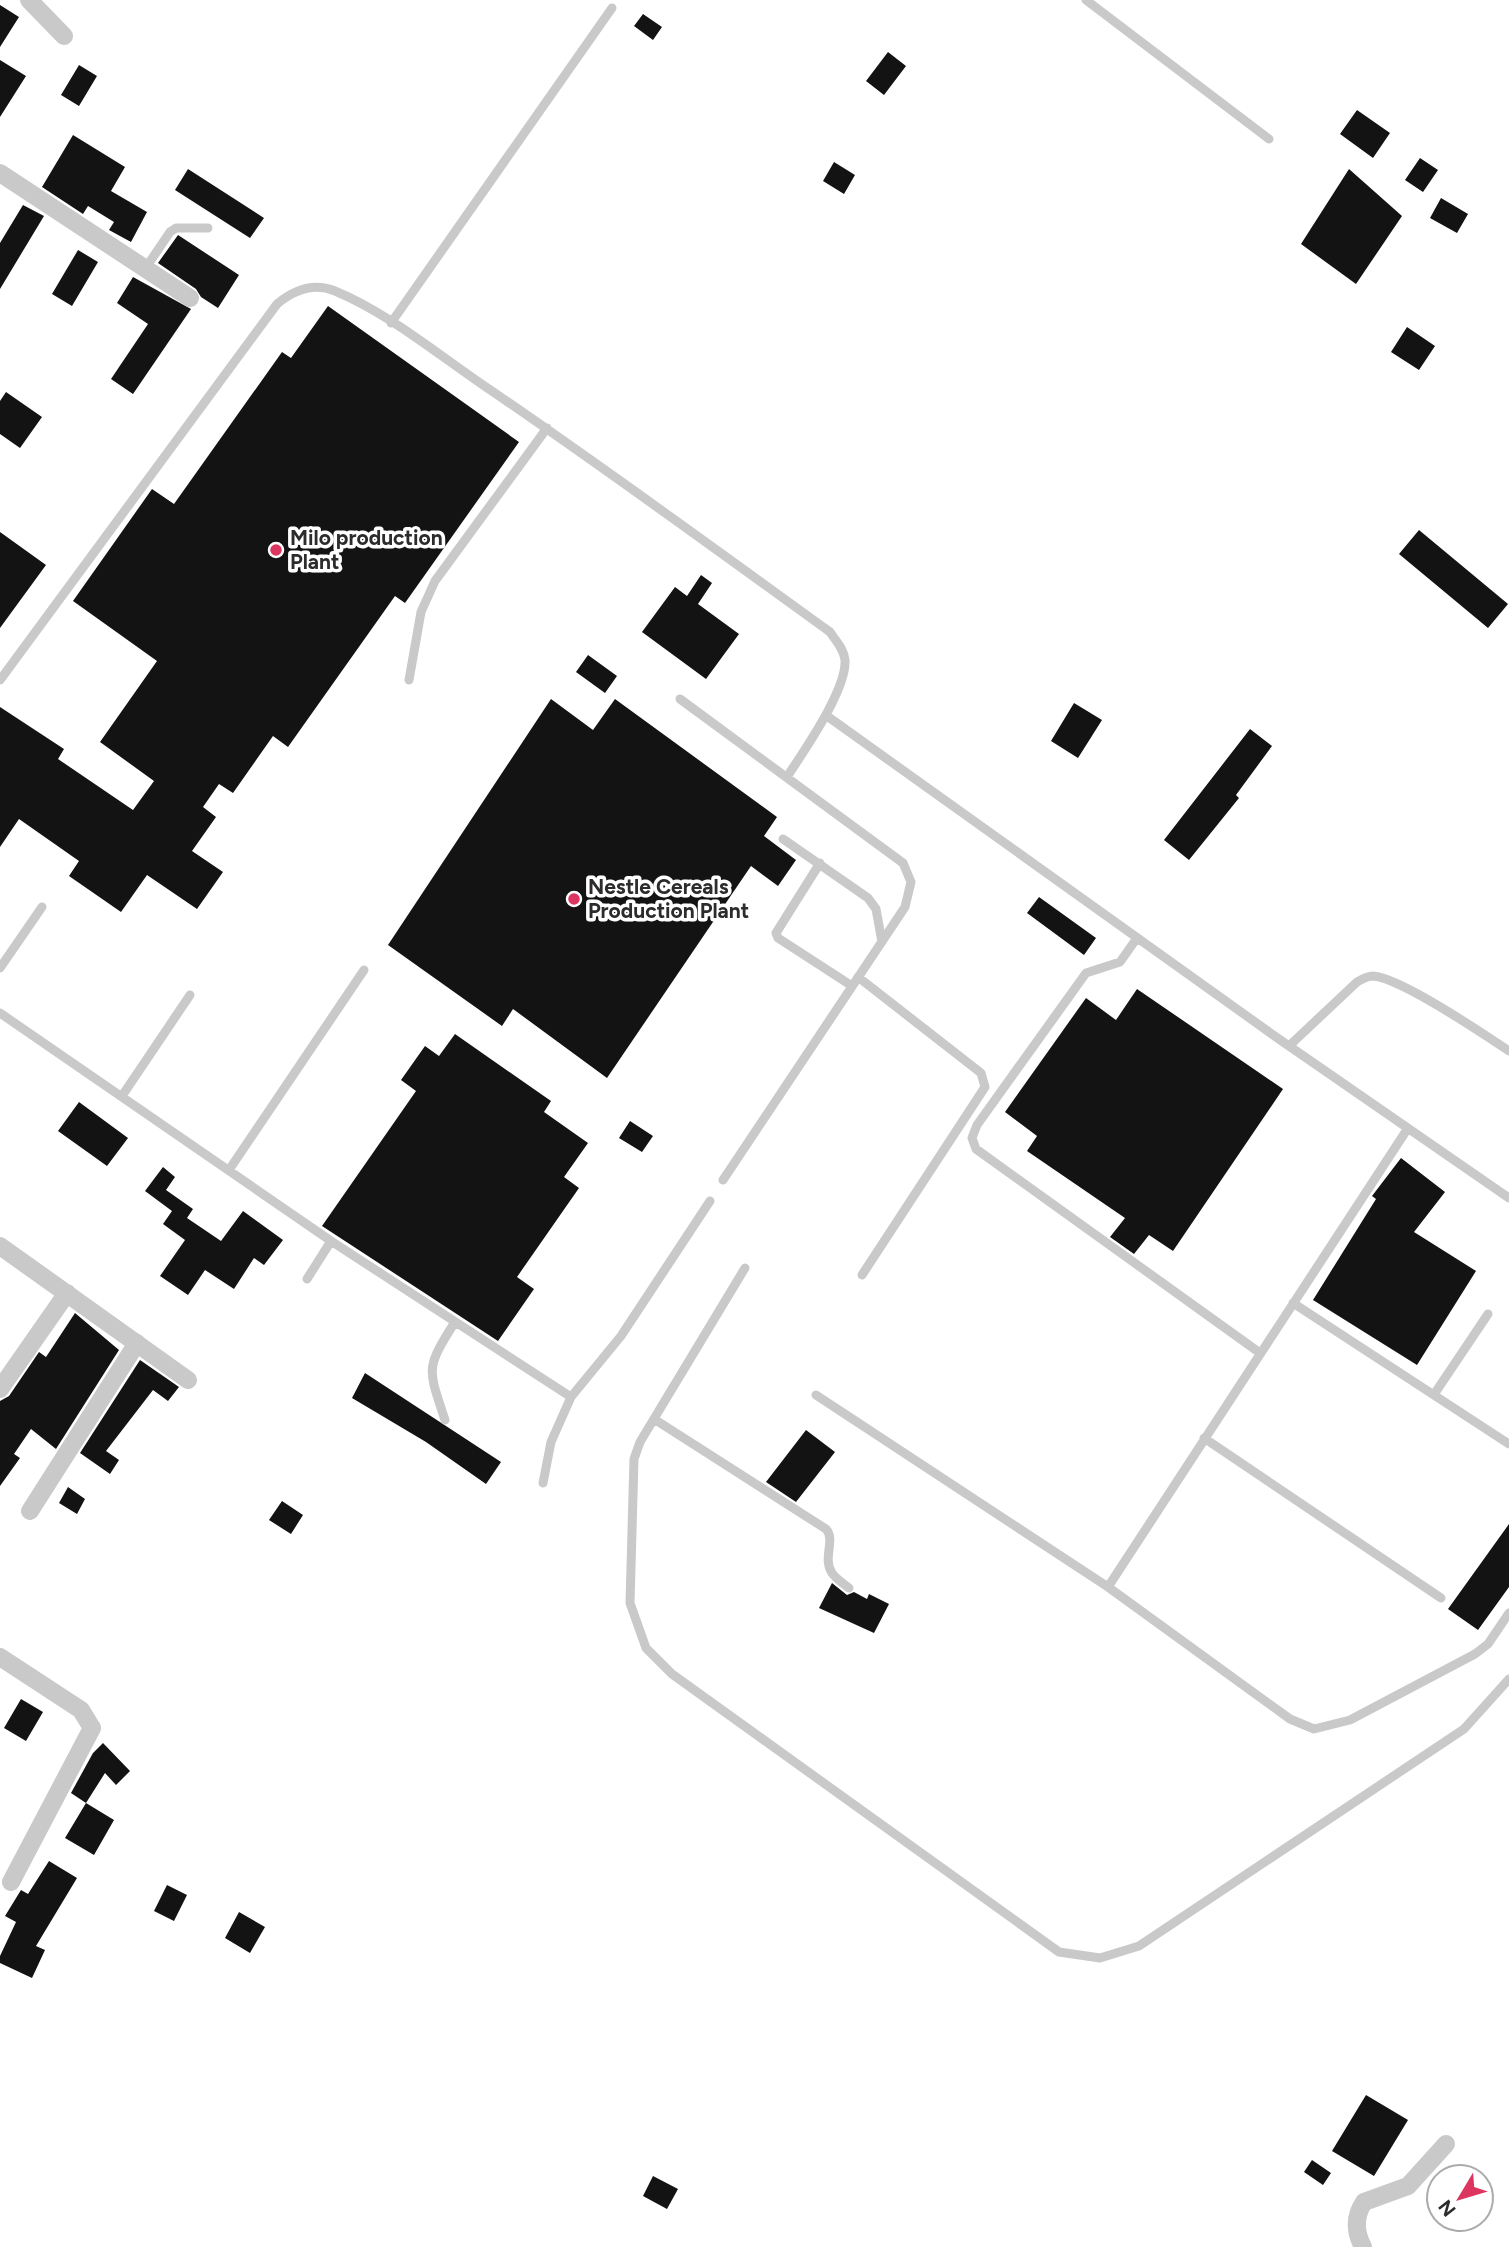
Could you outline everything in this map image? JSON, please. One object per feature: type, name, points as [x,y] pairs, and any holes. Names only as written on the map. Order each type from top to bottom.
[{"type":"street","points":[[29,0],[64,36]]},
{"type":"street","points":[[0,173],[190,298]]},
{"type":"street","points":[[0,1246],[188,1380]]},
{"type":"street","points":[[0,1389],[67,1293]]},
{"type":"street","points":[[30,1511],[137,1343]]},
{"type":"street","points":[[0,1657],[81,1710],[92,1728],[11,1882]]},
{"type":"street","points":[[1363,2247],[1356,2227],[1356,2217],[1364,2202],[1408,2186],[1446,2144]]},
{"type":"lane","points":[[1086,0],[1269,139]]},
{"type":"lane","points":[[391,323],[612,8]]},
{"type":"lane","points":[[145,269],[170,232],[176,228],[208,228]]},
{"type":"lane","points":[[0,680],[277,304],[293,291],[314,287],[334,290],[391,323],[547,428],[830,632],[843,651],[845,664],[827,716],[787,777]]},
{"type":"lane","points":[[409,680],[421,612],[435,581],[547,428]]},
{"type":"lane","points":[[680,699],[903,863],[911,882],[905,907],[723,1180]]},
{"type":"lane","points":[[827,716],[1289,1046],[1509,1198]]},
{"type":"lane","points":[[783,839],[869,898],[876,909],[882,942]]},
{"type":"lane","points":[[820,863],[776,933],[778,938],[855,982],[981,1073],[985,1087],[862,1275]]},
{"type":"lane","points":[[0,968],[41,907]]},
{"type":"lane","points":[[1137,938],[1115,966],[1086,973],[978,1125],[972,1138],[976,1149],[1260,1353]]},
{"type":"lane","points":[[229,1170],[364,970]]},
{"type":"lane","points":[[1289,1046],[1357,982],[1370,976],[1386,979],[1457,1016],[1509,1051]]},
{"type":"lane","points":[[122,1096],[190,995]]},
{"type":"lane","points":[[0,1013],[331,1241],[571,1397]]},
{"type":"lane","points":[[1108,1587],[1408,1128]]},
{"type":"lane","points":[[543,1483],[551,1442],[571,1397],[621,1336],[710,1200]]},
{"type":"lane","points":[[307,1279],[331,1241]]},
{"type":"lane","points":[[745,1268],[640,1442],[632,1477],[630,1603],[646,1648],[673,1674],[1059,1952],[1100,1958],[1139,1946],[1464,1729],[1509,1678]]},
{"type":"lane","points":[[1293,1303],[1509,1444]]},
{"type":"lane","points":[[1435,1394],[1488,1314]]},
{"type":"lane","points":[[445,1420],[430,1369],[432,1358],[454,1322]]},
{"type":"lane","points":[[816,1395],[1108,1587],[1290,1719],[1314,1729],[1350,1720],[1475,1654],[1488,1644],[1509,1613]]},
{"type":"lane","points":[[654,1419],[826,1529],[831,1538],[827,1562],[832,1574],[849,1588]]},
{"type":"lane","points":[[1204,1438],[1441,1598]]},
{"type":"building","points":[[0,5],[19,17],[0,47]]},
{"type":"building","points":[[643,14],[662,27],[653,40],[634,26]]},
{"type":"building","points":[[888,52],[906,66],[884,95],[866,81]]},
{"type":"building","points":[[0,60],[26,76],[0,117]]},
{"type":"building","points":[[79,65],[97,76],[79,106],[61,95]]},
{"type":"building","points":[[1357,110],[1390,133],[1373,158],[1340,134]]},
{"type":"building","points":[[73,135],[125,167],[111,191],[147,212],[131,242],[109,230],[114,222],[88,206],[83,214],[42,187]]},
{"type":"building","points":[[1420,158],[1438,170],[1423,192],[1405,180]]},
{"type":"building","points":[[834,162],[855,175],[844,194],[823,181]]},
{"type":"building","points":[[188,169],[264,218],[250,238],[175,190]]},
{"type":"building","points":[[1349,169],[1402,216],[1356,284],[1301,244]]},
{"type":"building","points":[[1441,198],[1468,214],[1457,233],[1430,218]]},
{"type":"building","points":[[23,205],[44,216],[0,289],[0,243]]},
{"type":"building","points":[[178,235],[239,275],[218,308],[158,263]]},
{"type":"building","points":[[78,250],[98,262],[72,306],[52,294]]},
{"type":"building","points":[[133,277],[191,309],[133,394],[111,379],[148,324],[117,303]]},
{"type":"building","name":"Milo production Plant","points":[[328,306],[519,442],[405,603],[395,596],[288,747],[273,736],[233,793],[219,784],[203,807],[216,817],[192,851],[223,872],[197,909],[147,875],[121,912],[69,876],[79,861],[19,819],[0,847],[0,707],[64,749],[58,759],[133,810],[154,781],[100,742],[157,661],[73,601],[152,489],[174,504],[282,352],[291,358]]},
{"type":"building","points":[[1407,327],[1435,346],[1419,370],[1391,352]]},
{"type":"building","points":[[6,392],[42,417],[20,448],[0,434],[0,401]]},
{"type":"building","points":[[1419,530],[1508,604],[1488,628],[1399,554]]},
{"type":"building","points":[[0,532],[46,565],[0,628]]},
{"type":"building","points":[[701,575],[712,583],[698,604],[739,634],[706,679],[642,632],[675,587],[687,596]]},
{"type":"building","points":[[588,655],[617,676],[605,693],[576,672]]},
{"type":"building","name":"Nestle Cereals Production Plant","points":[[551,699],[593,730],[615,699],[777,817],[764,836],[796,860],[778,886],[751,866],[607,1078],[513,1009],[502,1026],[388,945]]},
{"type":"building","points":[[1074,703],[1102,720],[1078,758],[1051,741]]},
{"type":"building","points":[[1250,729],[1272,746],[1236,795],[1239,798],[1189,860],[1164,840]]},
{"type":"building","points":[[1039,897],[1096,938],[1084,955],[1027,913]]},
{"type":"building","points":[[1137,989],[1283,1089],[1173,1251],[1149,1235],[1134,1254],[1110,1237],[1125,1218],[1027,1151],[1037,1136],[1005,1112],[1086,998],[1116,1020]]},
{"type":"building","points":[[455,1034],[551,1101],[544,1112],[588,1143],[564,1177],[579,1188],[517,1277],[534,1289],[498,1341],[322,1226],[416,1091],[401,1080],[425,1046],[439,1056]]},
{"type":"building","points":[[79,1102],[128,1138],[107,1166],[58,1131]]},
{"type":"building","points":[[630,1121],[653,1136],[642,1152],[619,1138]]},
{"type":"building","points":[[1401,1158],[1445,1192],[1414,1232],[1476,1271],[1417,1365],[1313,1300],[1376,1199],[1372,1196]]},
{"type":"building","points":[[163,1167],[175,1177],[166,1190],[193,1209],[187,1218],[221,1241],[243,1211],[283,1240],[264,1265],[254,1258],[234,1289],[205,1270],[188,1295],[160,1276],[185,1240],[163,1224],[172,1211],[145,1191]]},
{"type":"building","points":[[75,1313],[119,1350],[56,1449],[31,1429],[14,1454],[20,1458],[0,1486],[0,1401],[9,1396],[39,1352],[46,1357]]},
{"type":"building","points":[[140,1360],[179,1387],[168,1401],[153,1390],[106,1451],[119,1460],[110,1474],[80,1453]]},
{"type":"building","points":[[365,1373],[501,1462],[486,1484],[426,1442],[352,1398]]},
{"type":"building","points":[[806,1430],[835,1452],[796,1502],[766,1482]]},
{"type":"building","points":[[68,1487],[85,1499],[77,1514],[59,1503]]},
{"type":"building","points":[[282,1501],[303,1515],[291,1534],[269,1520]]},
{"type":"building","points":[[1509,1524],[1509,1587],[1478,1630],[1448,1609]]},
{"type":"building","points":[[832,1583],[847,1595],[854,1592],[867,1599],[869,1594],[889,1604],[874,1633],[819,1608]]},
{"type":"building","points":[[21,1699],[43,1712],[26,1741],[4,1728]]},
{"type":"building","points":[[103,1743],[130,1771],[116,1785],[105,1773],[86,1803],[71,1793],[93,1753]]},
{"type":"building","points":[[86,1803],[114,1820],[94,1855],[65,1838]]},
{"type":"building","points":[[49,1861],[77,1878],[36,1946],[45,1950],[32,1978],[0,1963],[0,1956],[16,1922],[5,1916],[21,1890],[28,1894]]},
{"type":"building","points":[[167,1885],[187,1895],[174,1921],[154,1911]]},
{"type":"building","points":[[239,1912],[265,1927],[250,1953],[225,1938]]},
{"type":"building","points":[[1366,2095],[1408,2120],[1374,2176],[1332,2151]]},
{"type":"building","points":[[1312,2160],[1331,2173],[1323,2185],[1304,2172]]},
{"type":"building","points":[[653,2176],[678,2189],[667,2209],[643,2196]]},
{"type":"place","name":"Milo production Plant","points":[[276,550]]},
{"type":"place","name":"Nestle Cereals Production Plant","points":[[574,899]]}]
